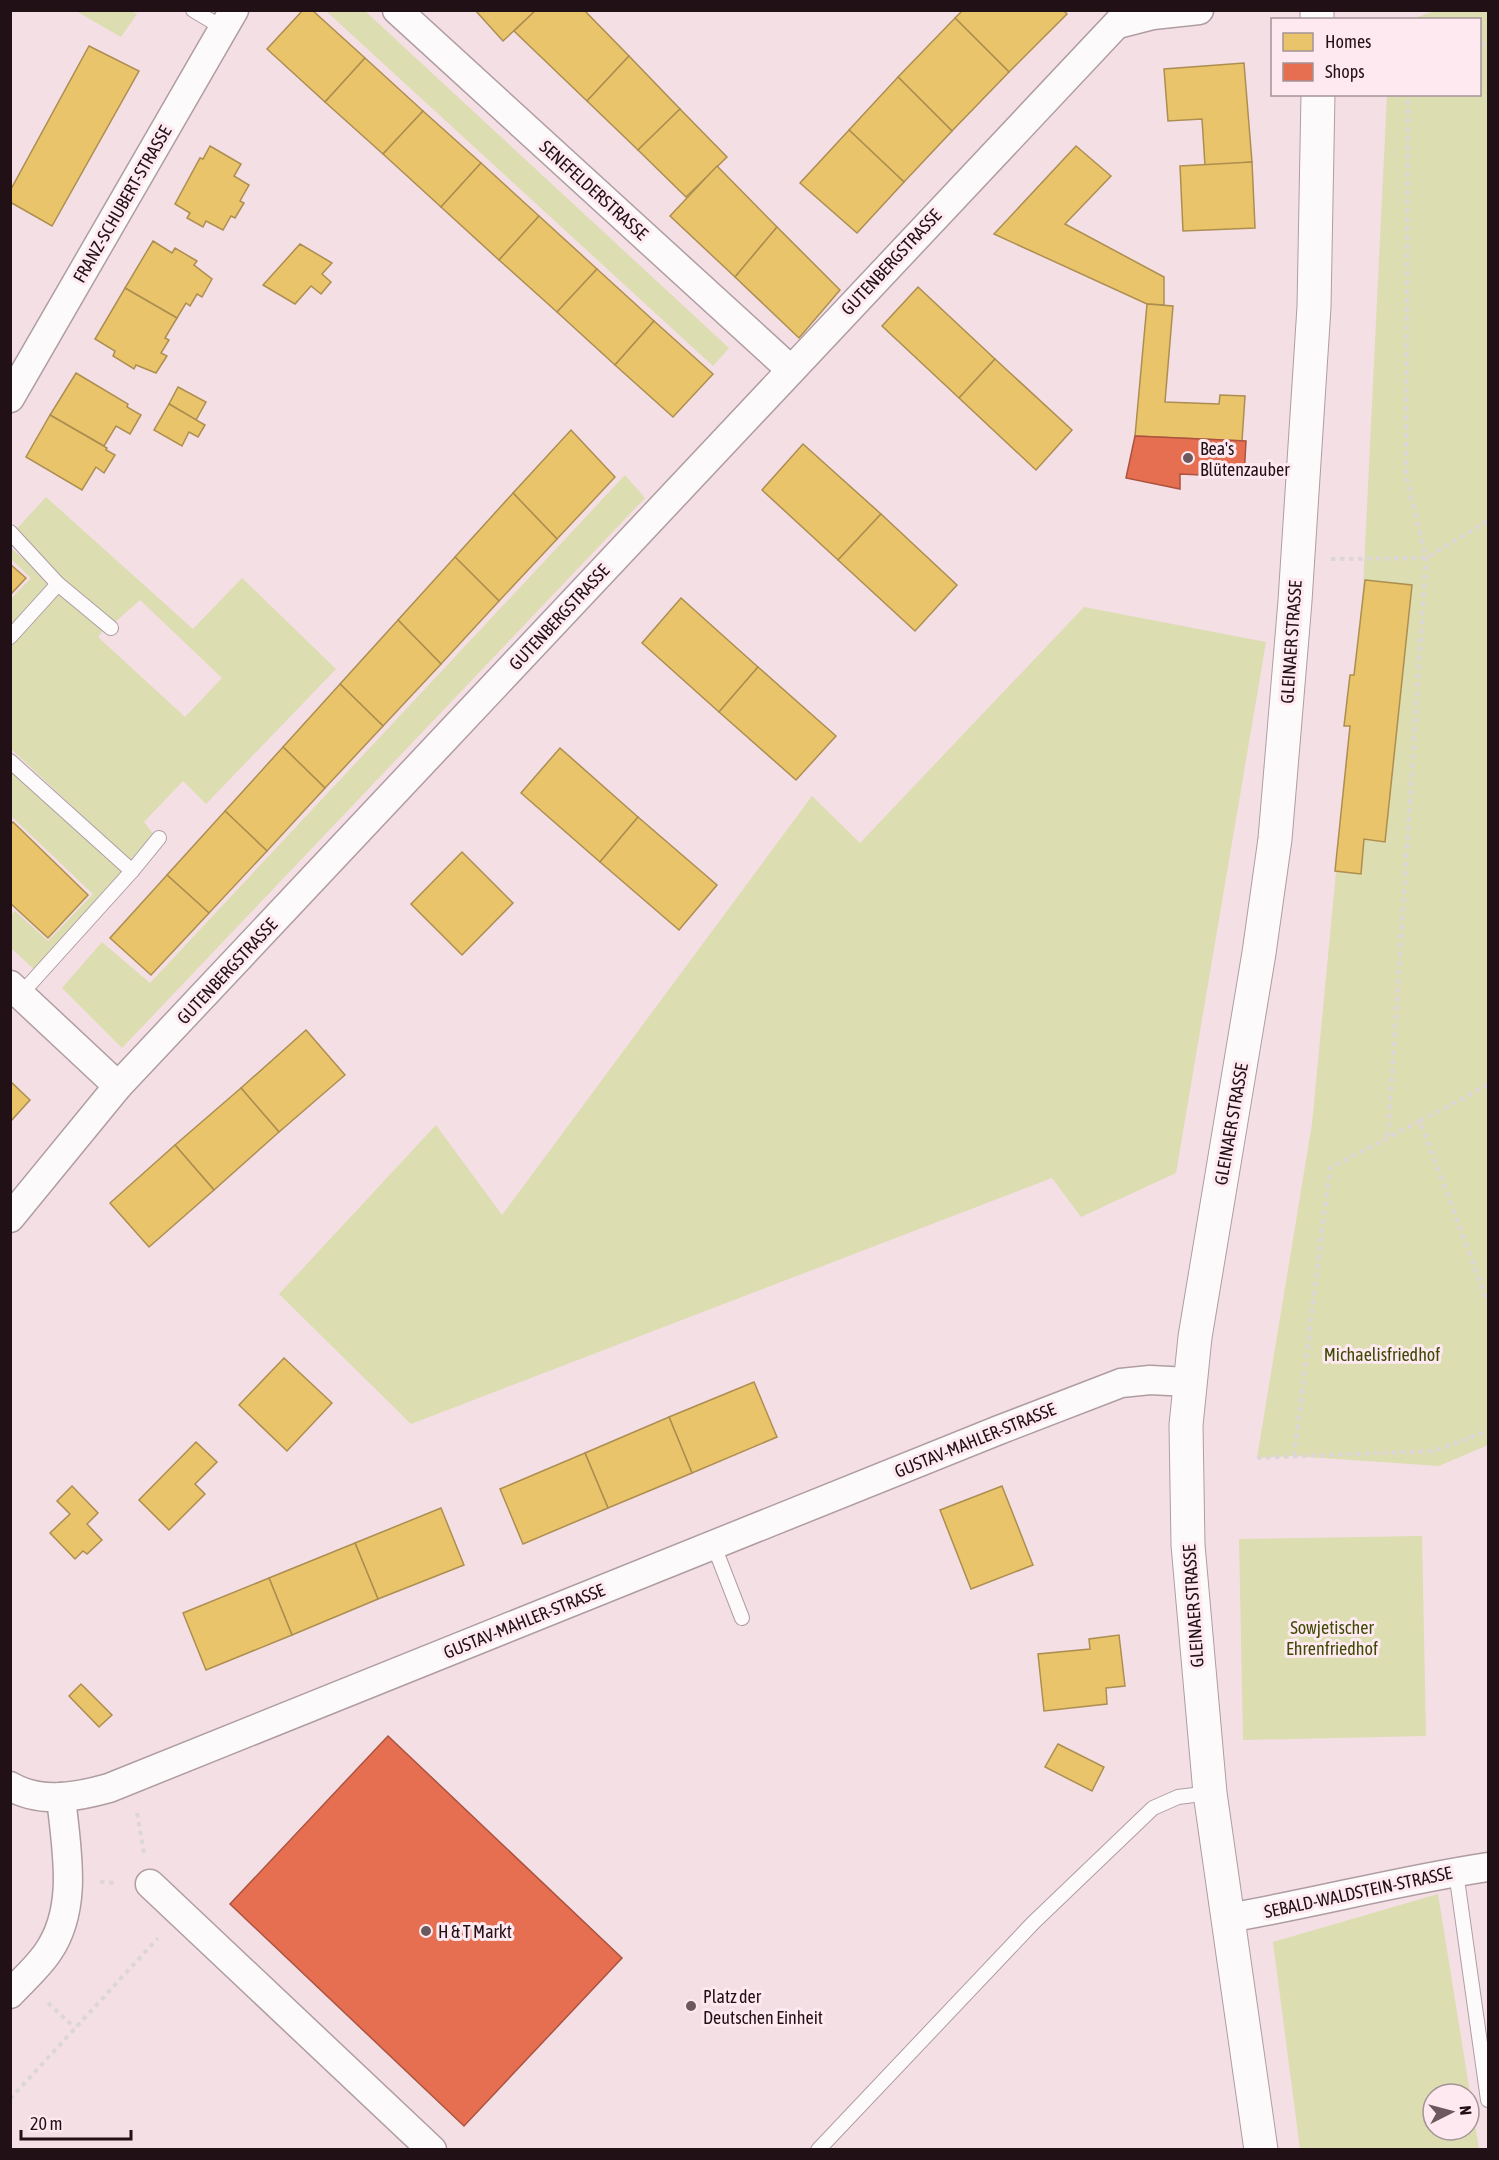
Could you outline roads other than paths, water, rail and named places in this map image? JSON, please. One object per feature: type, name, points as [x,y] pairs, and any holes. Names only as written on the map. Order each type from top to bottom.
[{"type":"street","name":"SENEFELDERSTRASSE","points":[[397,10],[791,370]]},
{"type":"street","name":"GUTENBERGSTRASSE","points":[[10,1218],[118,1086],[1124,17],[1199,10]]},
{"type":"street","name":"FRANZ-SCHUBERT-STRASSE","points":[[10,399],[229,19]]},
{"type":"street","name":"GLEINAER STRASSE","points":[[1261,2150],[1210,1793],[1188,1545],[1186,1471],[1189,1383],[1266,904],[1282,754],[1298,559],[1314,307],[1318,96]]},
{"type":"street","points":[[16,990],[118,1086]]},
{"type":"street","name":"GUSTAV-MAHLER-STRASSE","points":[[10,1786],[39,1796],[62,1797],[87,1794],[131,1780],[1121,1383],[1150,1380],[1189,1383]]},
{"type":"street","points":[[10,1994],[47,1954],[59,1934],[67,1906],[68,1881],[62,1797]]},
{"type":"street","name":"SEBALD-WALDSTEIN-STRASSE","points":[[1228,1918],[1488,1867]]},
{"type":"street","points":[[150,1884],[432,2150]]},
{"type":"lane","points":[[193,10],[229,19]]},
{"type":"lane","points":[[10,532],[58,584],[111,628]]},
{"type":"lane","points":[[10,637],[58,584]]},
{"type":"lane","points":[[10,760],[132,871]]},
{"type":"lane","points":[[16,990],[132,871],[159,838]]},
{"type":"lane","points":[[714,1546],[742,1618]]},
{"type":"lane","points":[[818,2150],[1034,1923],[1153,1808],[1178,1797],[1210,1793]]},
{"type":"lane","points":[[1456,1872],[1488,2100]]},
{"type":"place","name":"Bea's Blütenzauber","points":[[1188,458]]},
{"type":"place","name":"H & T Markt","points":[[426,1931]]},
{"type":"place","name":"Platz der Deutschen Einheit","points":[[691,2006]]},
{"type":"park label","name":"Michaelisfriedhof","points":[[1382,1354]]},
{"type":"park label","name":"Sowjetischer Ehrenfriedhof","points":[[1332,1637]]}]
